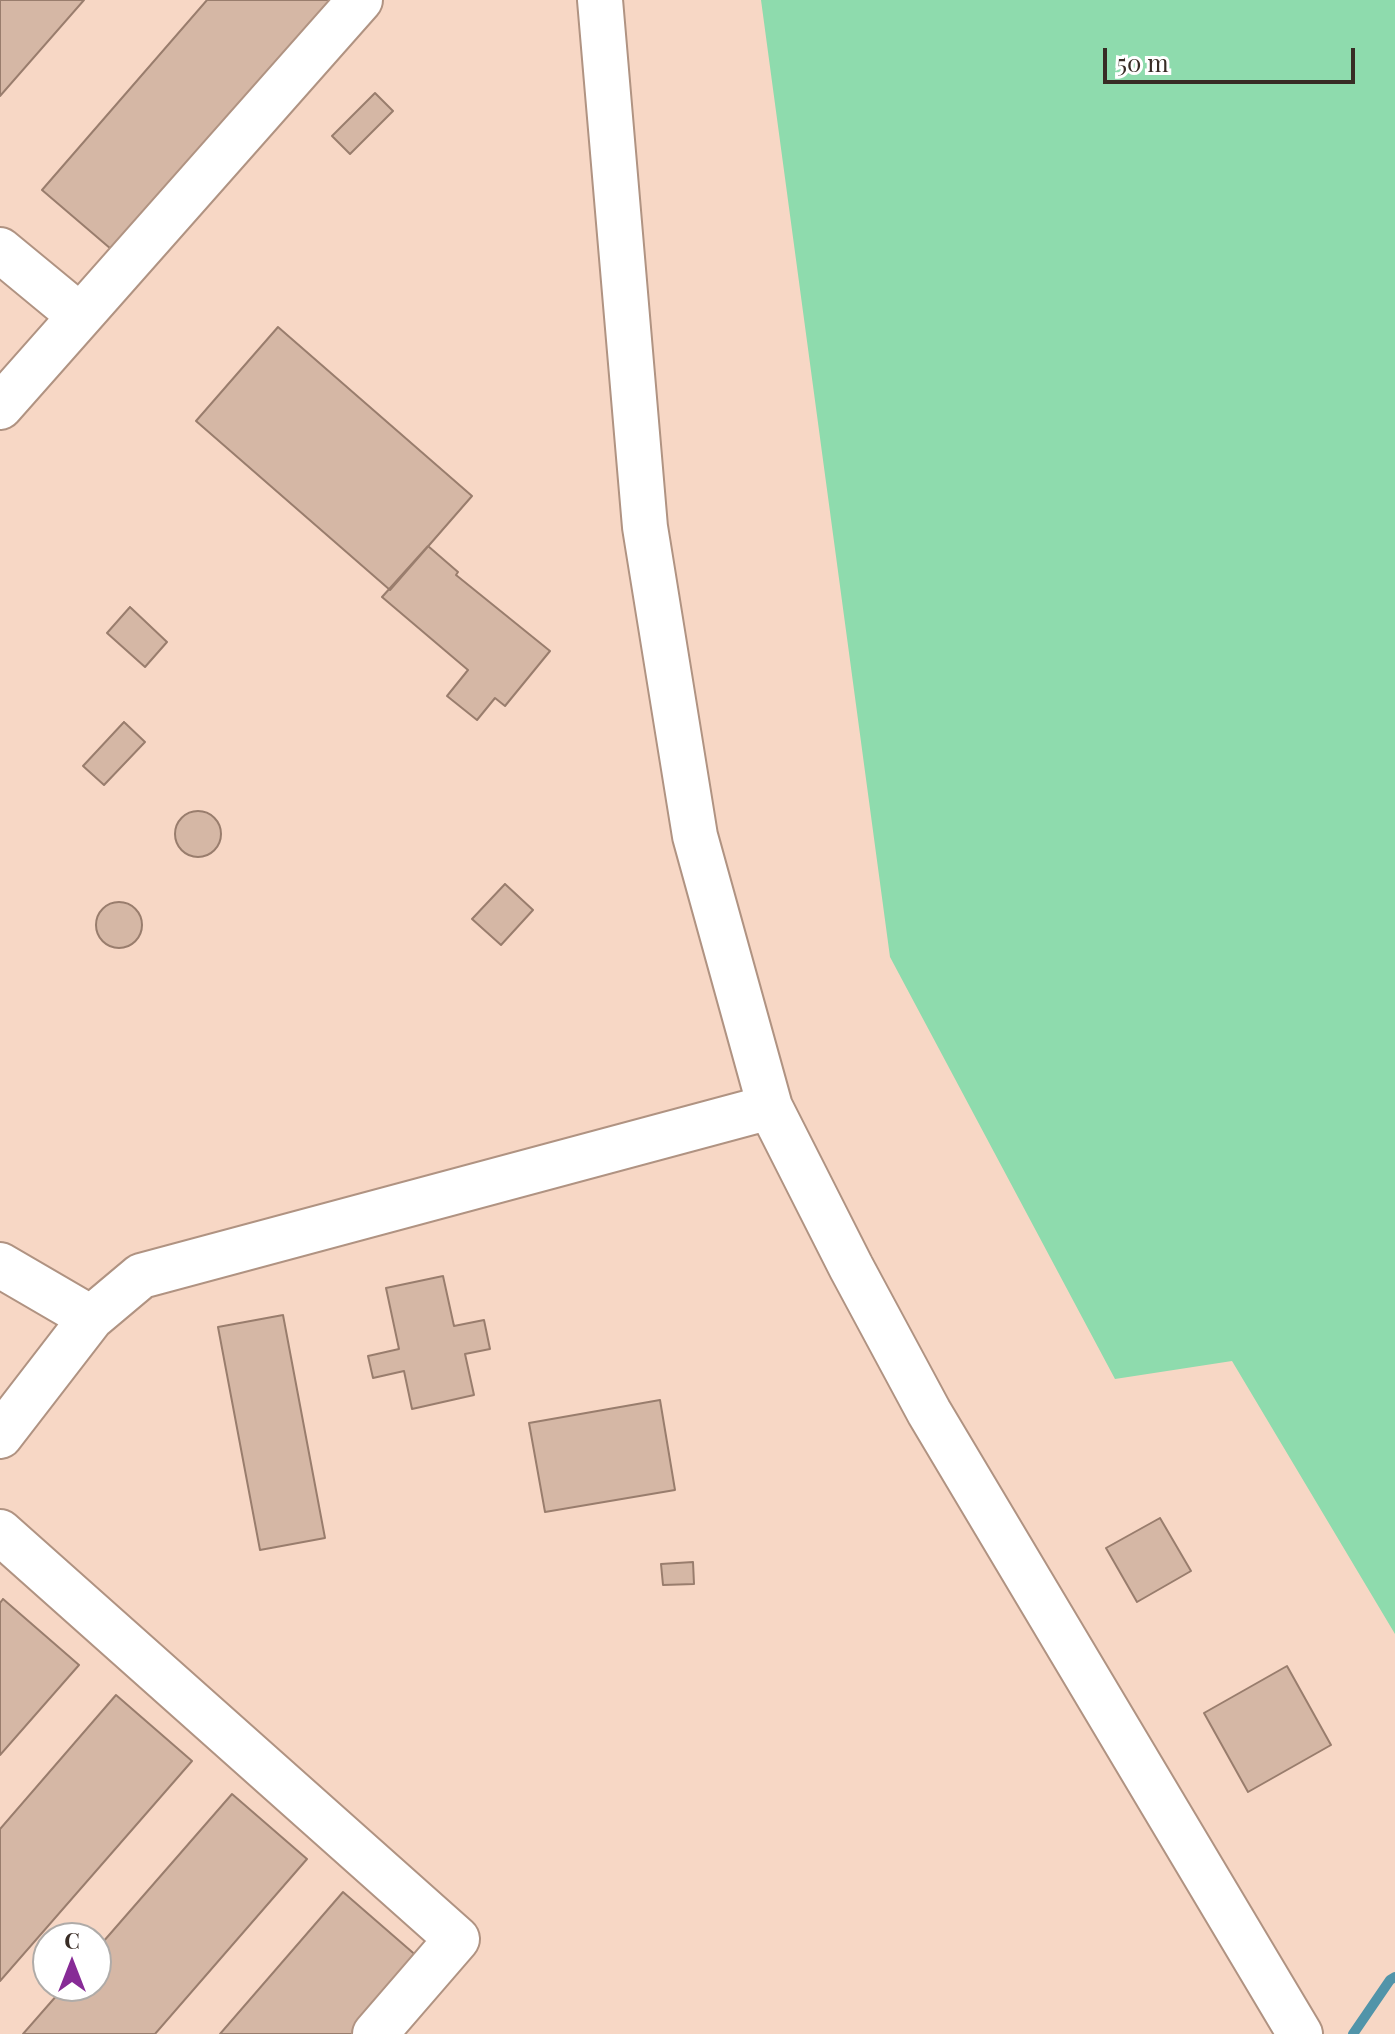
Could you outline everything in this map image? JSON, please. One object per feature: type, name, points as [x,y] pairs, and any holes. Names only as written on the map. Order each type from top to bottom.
[{"type":"lane","points":[[0,407],[360,0]]},
{"type":"lane","points":[[600,0],[645,527],[695,836],[770,1107],[929,1412],[1300,2034]]},
{"type":"lane","points":[[0,250],[80,316]]},
{"type":"lane","points":[[0,1436],[91,1318],[141,1276],[770,1107]]},
{"type":"lane","points":[[0,1265],[91,1318]]},
{"type":"lane","points":[[0,1532],[457,1939],[375,2034]]},
{"type":"green space","points":[[761,0],[1395,0],[1395,1634],[1232,1361],[1115,1379],[890,957]]},
{"type":"building","points":[[0,0],[84,0],[0,96]]},
{"type":"building","points":[[207,0],[340,0],[118,255],[42,190]]},
{"type":"building","points":[[375,93],[393,111],[350,154],[332,136]]},
{"type":"building","points":[[278,327],[472,496],[390,590],[196,421]]},
{"type":"building","points":[[428,546],[458,572],[456,575],[550,651],[505,706],[495,698],[477,720],[447,696],[468,670],[382,597]]},
{"type":"building","points":[[130,607],[167,642],[145,667],[107,633]]},
{"type":"building","points":[[124,722],[145,742],[104,785],[83,766]]},
{"type":"building","points":[[198,811],[207,812],[214,818],[220,825],[220,843],[214,850],[207,856],[198,857],[189,856],[182,850],[176,843],[175,834],[176,825],[182,818],[189,812]]},
{"type":"building","points":[[505,884],[533,910],[501,945],[472,919]]},
{"type":"building","points":[[119,902],[128,903],[135,909],[141,916],[141,934],[135,941],[128,947],[119,948],[110,947],[103,941],[97,934],[96,925],[97,916],[103,909],[110,903]]},
{"type":"building","points":[[443,1276],[454,1326],[484,1320],[490,1349],[465,1354],[474,1395],[412,1409],[404,1371],[373,1378],[368,1356],[399,1349],[386,1288]]},
{"type":"building","points":[[283,1315],[325,1538],[260,1550],[218,1327]]},
{"type":"building","points":[[660,1400],[675,1490],[545,1512],[529,1423]]},
{"type":"building","points":[[1160,1518],[1191,1571],[1137,1602],[1106,1548]]},
{"type":"building","points":[[693,1562],[694,1584],[663,1585],[661,1564]]},
{"type":"building","points":[[3,1599],[79,1665],[0,1755],[0,1603]]},
{"type":"building","points":[[1287,1666],[1331,1745],[1248,1792],[1204,1713]]},
{"type":"building","points":[[116,1695],[192,1761],[51,1922],[32,1922],[32,1944],[0,1981],[0,1829]]},
{"type":"building","points":[[232,1794],[307,1859],[155,2034],[23,2034],[51,2002],[112,2002],[112,1932]]},
{"type":"building","points":[[343,1892],[419,1958],[353,2034],[220,2034]]},
{"type":"waterway","points":[[1353,2034],[1395,1977]]}]
